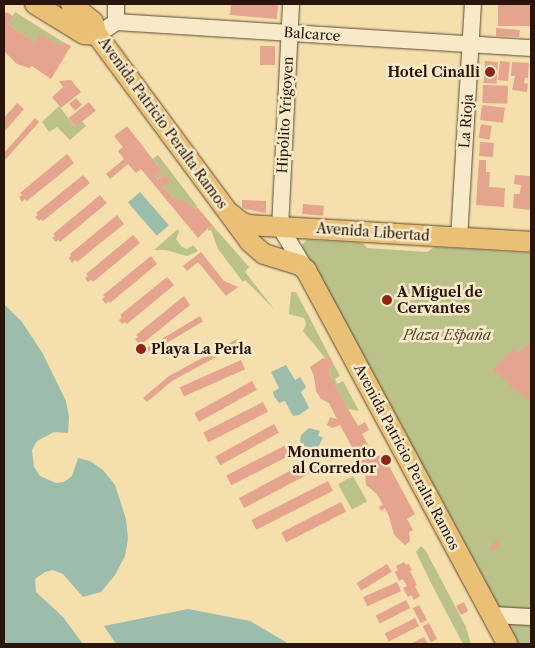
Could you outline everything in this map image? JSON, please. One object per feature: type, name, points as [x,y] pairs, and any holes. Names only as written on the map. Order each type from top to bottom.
[{"type":"main road","points":[[34,4],[84,34],[97,35]]},
{"type":"main road","name":"Avenida Patricio Peralta Ramos","points":[[72,4],[93,22],[97,35],[256,248],[272,257],[300,265],[306,270],[507,644]]},
{"type":"main road","name":"Avenida Libertad","points":[[223,205],[237,220],[245,224],[531,242]]},
{"type":"street","points":[[97,35],[116,22],[116,4]]},
{"type":"street","name":"Hipólito Yrigoyen","points":[[280,227],[291,4]]},
{"type":"street","name":"La Rioja","points":[[459,238],[473,4]]},
{"type":"street","name":"Balcarce","points":[[116,22],[531,48]]},
{"type":"street","name":"Avenida Patricio Peralta Ramos","points":[[280,227],[306,270]]},
{"type":"street","points":[[492,615],[531,617]]},
{"type":"green space","points":[[15,12],[63,42],[59,46],[35,43],[8,24]]},
{"type":"green space","points":[[59,106],[75,127],[82,121],[86,126],[70,140],[57,127],[49,132],[42,122]]},
{"type":"green space","points":[[158,155],[197,206],[195,209],[173,198],[163,187],[170,181],[165,174],[158,180],[155,176],[162,171],[153,159]]},
{"type":"green space","points":[[213,226],[249,267],[245,272],[275,310],[245,280],[243,282],[218,249],[211,230],[208,231],[208,228]]},
{"type":"green space","points":[[178,229],[179,232],[176,239],[182,247],[187,249],[193,245],[198,251],[187,256],[166,250],[154,250]]},
{"type":"green space","name":"Plaza España","points":[[307,240],[363,243],[367,248],[427,252],[434,247],[531,253],[531,613],[501,611],[484,586],[485,580],[435,487],[430,485],[405,440],[407,435],[336,305],[332,304],[303,250],[302,245]]},
{"type":"green space","points":[[291,292],[296,292],[329,355],[326,359],[303,331],[306,324],[304,318],[289,314]]},
{"type":"green space","points":[[333,363],[340,376],[335,379],[337,384],[343,381],[359,411],[348,409],[329,373]]},
{"type":"green space","points":[[353,476],[367,501],[352,510],[338,484]]},
{"type":"green space","points":[[421,546],[426,551],[466,627],[471,644],[463,644],[431,583],[416,552]]},
{"type":"green space","points":[[531,621],[531,644],[514,644],[507,623]]},
{"type":"shaded area","points":[[140,192],[169,225],[157,236],[128,202]]},
{"type":"shaded area","points":[[4,304],[22,322],[43,354],[66,401],[69,417],[68,433],[54,432],[37,441],[32,450],[34,467],[40,476],[56,483],[64,482],[72,476],[78,458],[90,461],[103,470],[115,485],[126,519],[128,538],[125,556],[115,575],[101,592],[83,597],[63,574],[53,570],[45,572],[35,579],[36,592],[63,617],[83,644],[4,644]]},
{"type":"shaded area","points":[[286,365],[295,380],[300,377],[306,387],[301,392],[309,408],[299,415],[293,416],[285,401],[279,403],[274,396],[273,392],[279,388],[271,372]]},
{"type":"shaded area","points":[[309,428],[320,431],[318,436],[323,437],[318,448],[315,447],[314,450],[307,449],[300,441],[301,435]]},
{"type":"shaded area","points":[[188,609],[250,621],[289,644],[116,644],[104,626]]},
{"type":"building","points":[[231,4],[278,4],[277,19],[230,15]]},
{"type":"building","points":[[498,4],[531,4],[531,26],[498,26]]},
{"type":"building","points":[[6,12],[13,16],[8,24],[35,43],[41,34],[59,46],[63,42],[71,46],[51,79],[32,66],[29,68],[17,64],[4,51],[4,15]]},
{"type":"building","points":[[496,28],[520,30],[519,37],[496,36]]},
{"type":"building","points":[[260,46],[275,46],[275,65],[260,65]]},
{"type":"building","name":"Hotel Cinalli","points":[[485,61],[498,62],[496,84],[483,83]]},
{"type":"building","points":[[500,61],[510,62],[508,81],[498,80]]},
{"type":"building","points":[[512,62],[529,63],[528,78],[525,78],[524,83],[528,84],[527,92],[512,90],[515,76],[511,76]]},
{"type":"building","points":[[71,80],[81,92],[61,108],[52,97],[63,87],[59,81]]},
{"type":"building","points":[[483,85],[508,86],[507,104],[482,103]]},
{"type":"building","points":[[76,98],[82,105],[75,111],[69,104]]},
{"type":"building","points":[[89,102],[96,111],[75,127],[69,118]]},
{"type":"building","points":[[17,103],[24,109],[4,132],[4,118]]},
{"type":"building","points":[[482,105],[505,108],[503,123],[480,120]]},
{"type":"building","points":[[35,118],[39,122],[4,161],[4,153]]},
{"type":"building","points":[[481,124],[492,126],[489,140],[479,138]]},
{"type":"building","points":[[127,126],[162,171],[155,176],[158,180],[165,174],[171,181],[163,187],[173,198],[185,201],[195,209],[197,207],[213,226],[208,228],[198,238],[141,169],[136,173],[128,164],[110,179],[106,174],[124,159],[118,151],[123,147],[114,136]]},
{"type":"building","points":[[480,142],[494,143],[493,157],[479,156]]},
{"type":"building","points":[[67,154],[74,163],[27,201],[25,199],[22,202],[19,197],[22,195],[20,193]]},
{"type":"building","points":[[479,160],[486,160],[486,172],[490,172],[489,187],[505,188],[504,207],[476,205]]},
{"type":"building","points":[[83,175],[90,183],[43,221],[41,219],[39,221],[35,217],[38,215],[36,213]]},
{"type":"building","points":[[515,175],[531,176],[531,210],[513,208],[514,194],[520,194],[521,185],[514,184]]},
{"type":"building","points":[[100,195],[107,203],[60,242],[58,240],[56,242],[52,238],[55,236],[53,234]]},
{"type":"building","points":[[242,200],[266,201],[266,213],[245,209],[242,207]]},
{"type":"building","points":[[303,204],[324,206],[323,216],[302,214]]},
{"type":"building","points":[[117,215],[124,224],[77,262],[75,260],[72,263],[69,258],[70,254]]},
{"type":"building","points":[[133,235],[140,243],[93,282],[91,280],[88,282],[85,278],[88,276],[86,274]]},
{"type":"building","points":[[201,252],[224,281],[238,287],[226,296],[198,262],[187,271],[183,266]]},
{"type":"building","points":[[151,256],[157,264],[110,303],[109,301],[106,304],[102,299],[105,297],[103,295]]},
{"type":"building","points":[[167,277],[174,285],[127,324],[125,322],[122,324],[119,320],[122,317],[120,315]]},
{"type":"building","points":[[184,296],[190,305],[143,343],[141,341],[139,344],[135,339],[138,337],[136,335]]},
{"type":"building","points":[[200,316],[203,321],[150,353],[147,348]]},
{"type":"building","points":[[237,339],[240,344],[172,381],[147,402],[143,398],[169,376]]},
{"type":"building","points":[[531,341],[531,402],[518,393],[493,369],[514,348],[518,353]]},
{"type":"building","points":[[329,355],[333,363],[329,373],[348,409],[358,426],[365,422],[369,430],[362,434],[373,454],[383,455],[415,514],[407,519],[413,530],[409,532],[410,541],[405,545],[394,535],[385,508],[381,511],[379,507],[383,505],[377,494],[366,485],[365,471],[340,425],[332,428],[327,425],[330,417],[337,419],[329,403],[321,399],[316,391],[314,376],[310,367],[323,358],[326,359]]},
{"type":"building","points":[[241,360],[245,369],[184,396],[180,387]]},
{"type":"building","points":[[252,381],[257,390],[199,422],[194,413]]},
{"type":"building","points":[[263,402],[268,412],[208,442],[203,432]]},
{"type":"building","points":[[274,424],[279,433],[220,465],[215,456]]},
{"type":"building","points":[[286,445],[291,455],[231,485],[226,475]]},
{"type":"building","points":[[318,463],[320,468],[244,508],[239,498],[297,467],[300,472]]},
{"type":"building","points":[[328,481],[333,491],[256,530],[251,520]]},
{"type":"building","points":[[341,502],[346,512],[286,542],[281,532]]},
{"type":"building","points":[[497,540],[501,545],[493,551],[489,546]]},
{"type":"building","points":[[404,562],[406,565],[409,564],[412,570],[410,571],[420,596],[414,600],[411,595],[408,597],[403,588],[407,586],[403,579],[399,581],[395,572],[398,570],[396,566]]},
{"type":"building","points":[[387,564],[392,572],[361,591],[356,583]]},
{"type":"building","points":[[397,582],[401,591],[367,606],[363,597]]},
{"type":"building","points":[[406,600],[410,608],[380,623],[376,615]]},
{"type":"building","points":[[464,602],[468,611],[461,615],[456,606]]},
{"type":"building","points":[[419,605],[427,620],[421,623],[413,608]]},
{"type":"building","points":[[415,618],[419,626],[389,641],[385,633]]},
{"type":"building","points":[[429,623],[437,639],[431,642],[423,626]]},
{"type":"building","points":[[424,637],[428,644],[410,644]]},
{"type":"place","name":"Hotel Cinalli","points":[[490,72]]},
{"type":"place","name":"A Miguel de Cervantes","points":[[387,300]]},
{"type":"place","name":"Playa La Perla","points":[[141,349]]},
{"type":"place","name":"Monumento al Corredor","points":[[386,460]]}]
